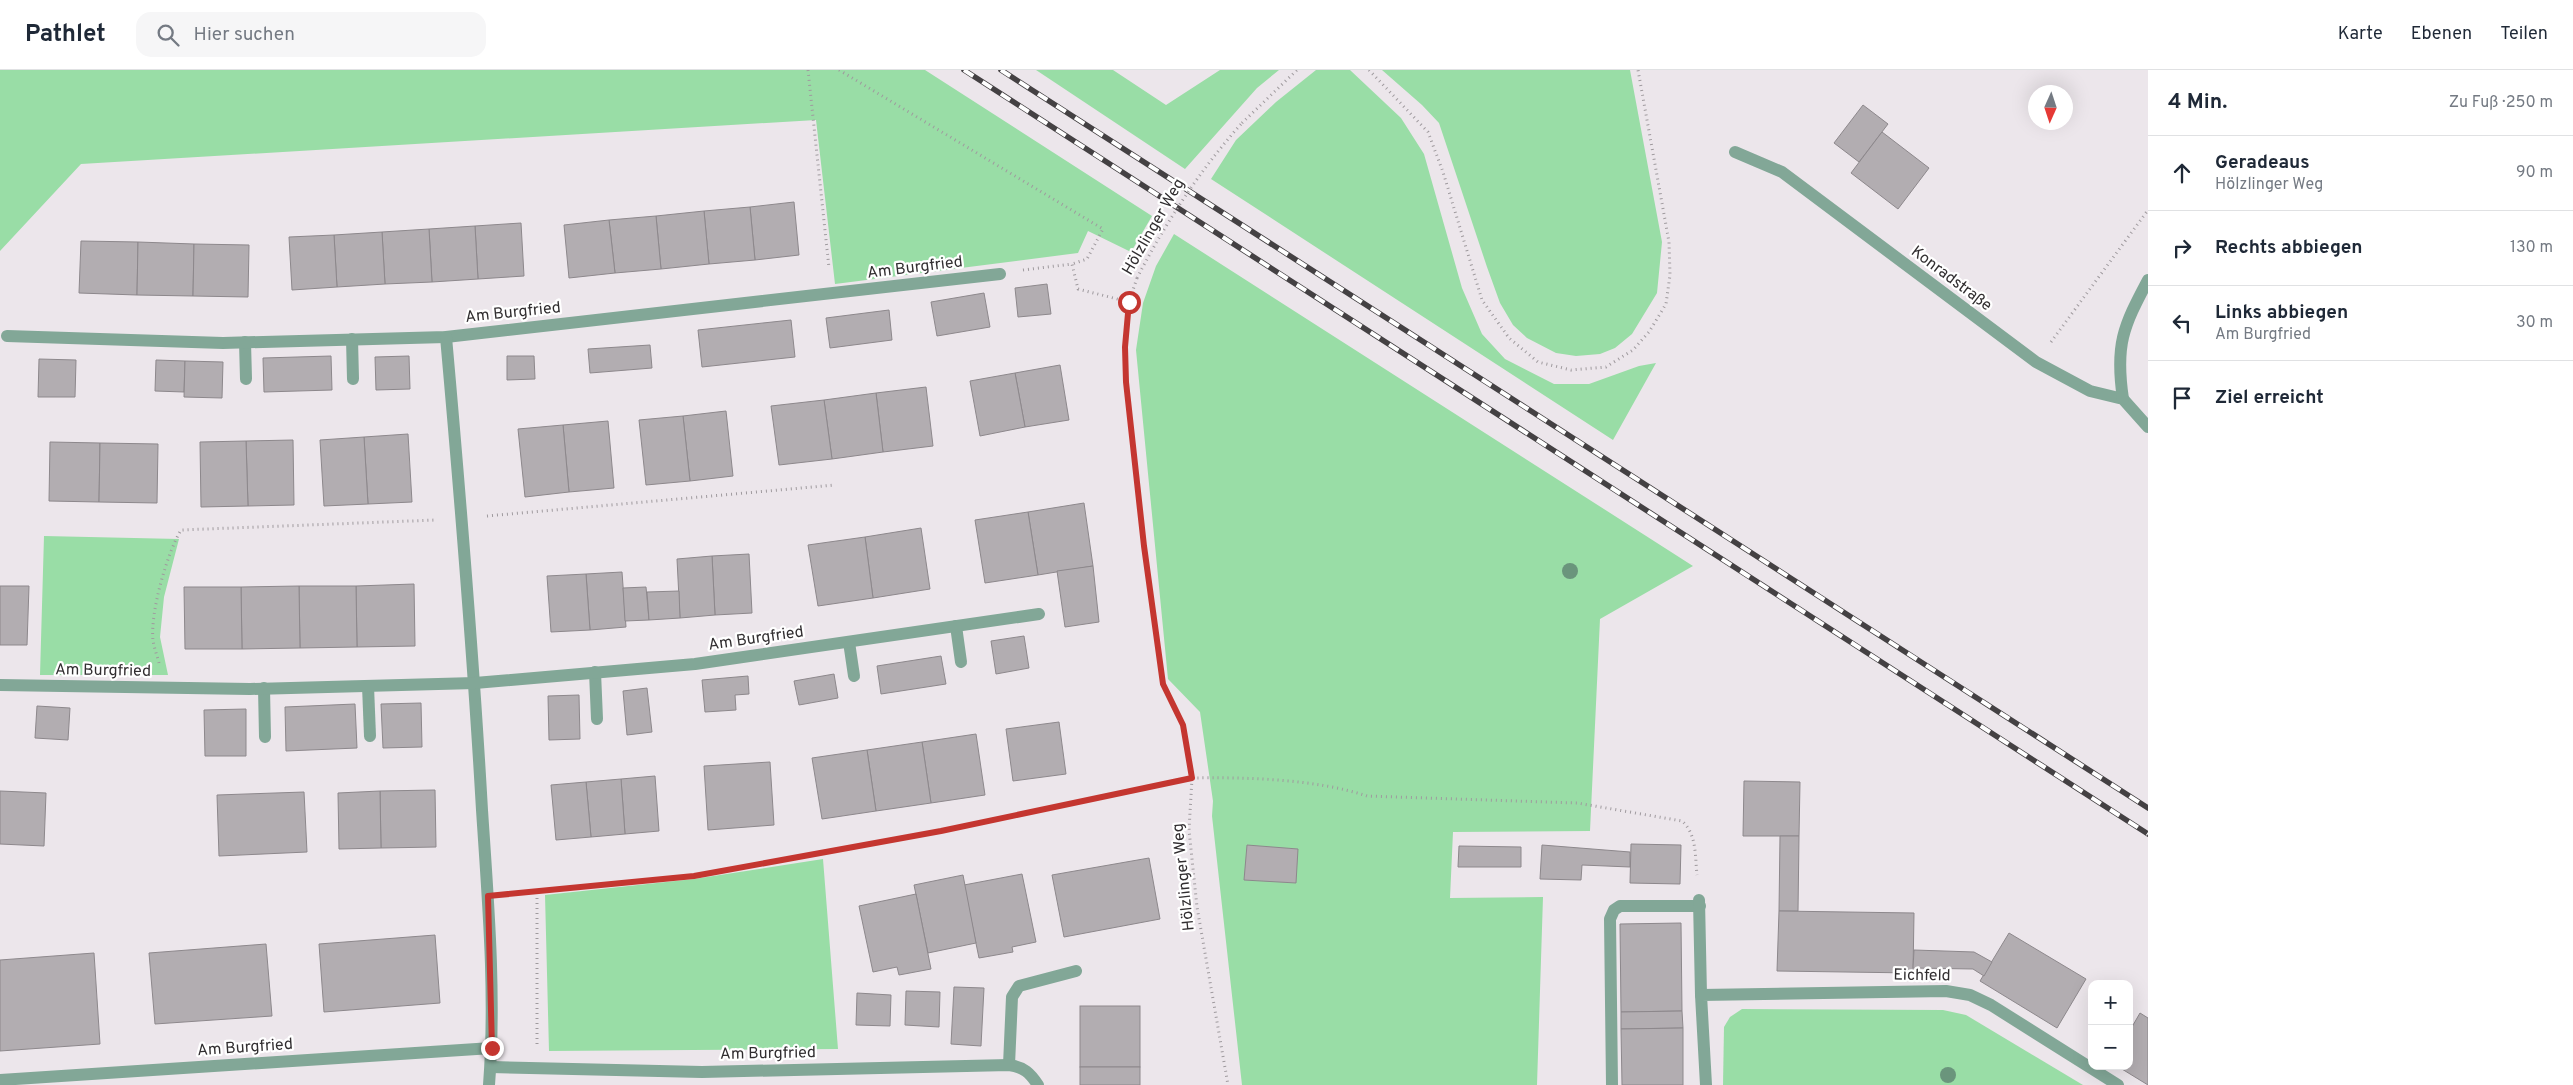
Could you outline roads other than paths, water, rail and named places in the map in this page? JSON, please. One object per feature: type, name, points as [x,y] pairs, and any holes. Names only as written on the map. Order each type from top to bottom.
[{"type":"street","name":"Konradstraße","points":[[1736,152],[1782,172],[2036,362],[2090,391],[2123,399]]},
{"type":"street","name":"Am Burgfried","points":[[4,338],[245,342],[446,336],[1000,274]]},
{"type":"street","points":[[2148,280],[2128,317],[2120,344],[2119,369],[2123,399],[2148,426]]},
{"type":"street","name":"Am Burgfried","points":[[446,336],[475,683],[488,896],[492,1048],[489,1085]]},
{"type":"street","points":[[352,339],[353,379]]},
{"type":"street","points":[[245,342],[246,379]]},
{"type":"street","name":"Am Burgfried","points":[[0,685],[264,688],[475,683],[695,664],[1039,614]]},
{"type":"street","points":[[956,626],[961,662]]},
{"type":"street","points":[[849,642],[854,676]]},
{"type":"street","points":[[594,672],[597,719]]},
{"type":"street","points":[[368,686],[370,736]]},
{"type":"street","points":[[264,688],[265,737]]},
{"type":"street","points":[[1612,1085],[1610,920],[1614,910],[1620,906],[1700,903],[1701,995],[1706,1085]]},
{"type":"street","points":[[1009,1065],[1012,997],[1019,986],[1076,971]]},
{"type":"street","name":"Eichfeld","points":[[1701,995],[1946,990],[1970,995],[1991,1005],[2118,1085]]},
{"type":"street","name":"Am Burgfried","points":[[0,1080],[492,1048]]},
{"type":"street","name":"Am Burgfried","points":[[490,1067],[702,1072],[1009,1065],[1020,1066],[1031,1074],[1038,1085]]},
{"type":"railway","points":[[964,70],[2148,834]]},
{"type":"railway","points":[[1001,70],[2148,808]]}]
